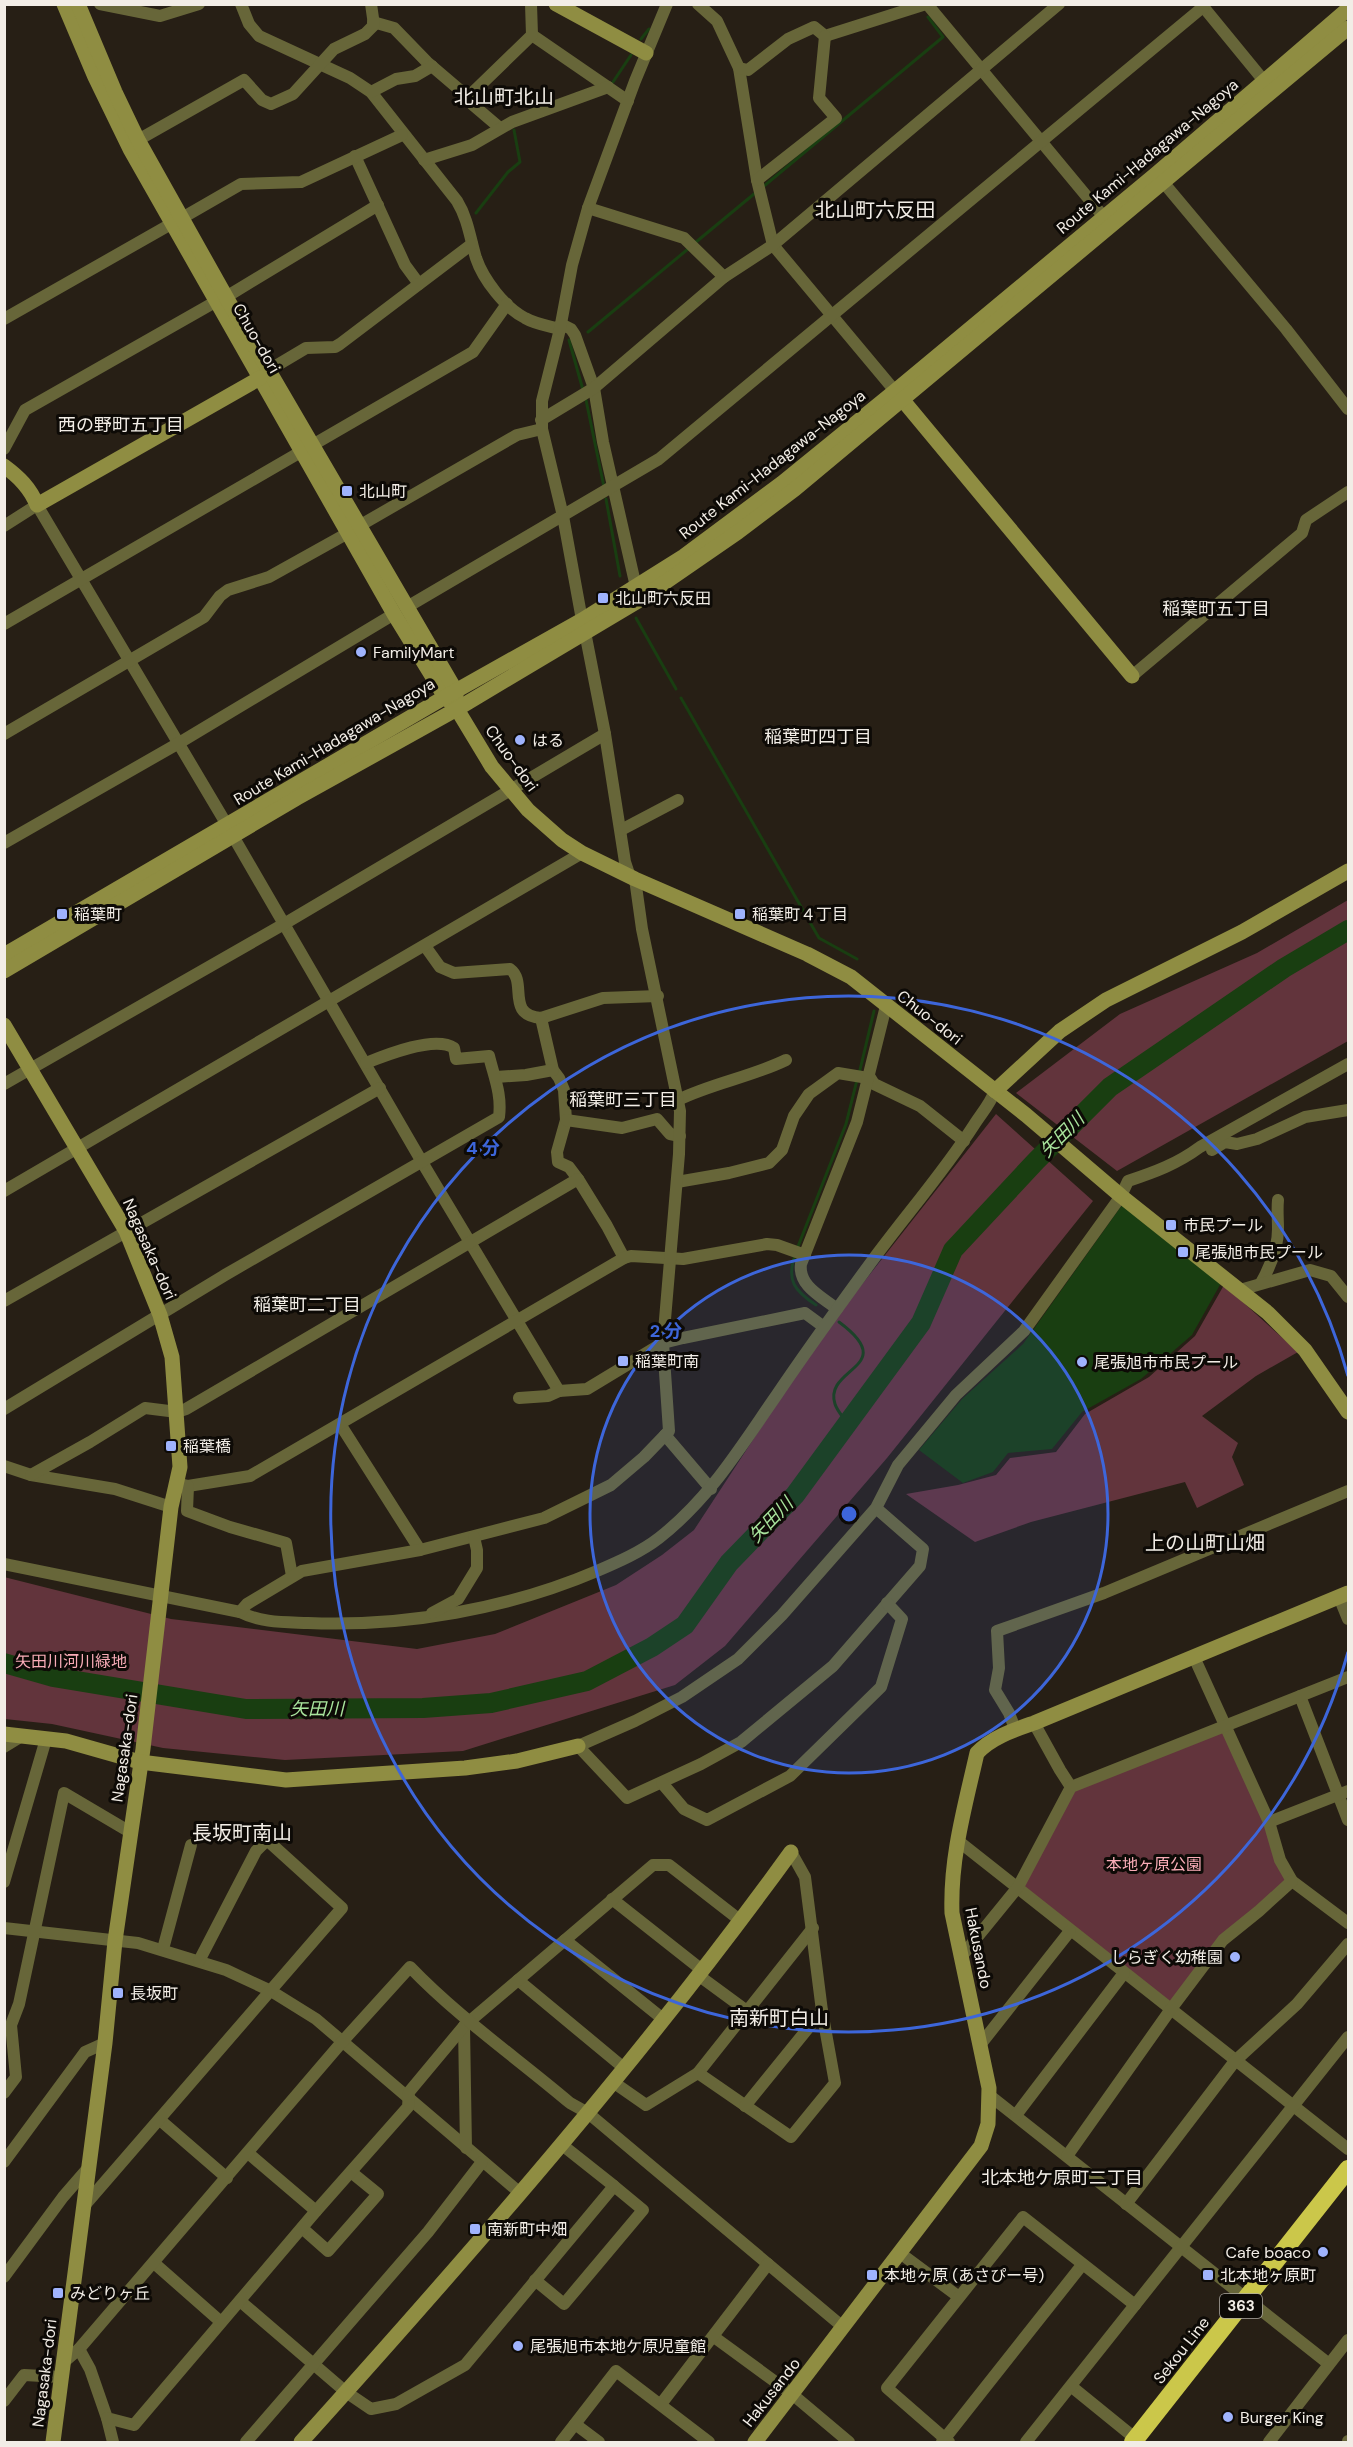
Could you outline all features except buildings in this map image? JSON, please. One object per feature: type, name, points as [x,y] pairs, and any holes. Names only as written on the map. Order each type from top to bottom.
[{"type":"highway","name":"Sekou Line","points":[[1250,2303],[1348,2169]]},
{"type":"highway","name":"Sekou Line","points":[[1138,2441],[1348,2187]]},
{"type":"street","name":"Chuo-dori","points":[[64,4],[117,123],[450,694],[456,709],[492,767],[528,810],[562,840],[582,853],[633,878],[807,954],[851,977],[1268,1313],[1305,1350],[1348,1412]]},
{"type":"street","name":"Chuo-dori","points":[[78,4],[115,92],[176,221]]},
{"type":"street","points":[[100,4],[160,16],[199,4]]},
{"type":"street","points":[[138,140],[244,80],[262,100],[271,104],[293,94],[334,49],[365,34],[374,25],[371,4]]},
{"type":"street","points":[[468,97],[532,35],[531,4]]},
{"type":"street","points":[[556,4],[646,53]]},
{"type":"street","points":[[240,1612],[247,1604],[302,1571],[420,1550],[544,1518],[583,1500],[628,1472],[669,1431],[663,1343],[680,1136],[678,1100],[633,878],[625,862],[605,734],[563,516],[541,425],[542,401],[572,265],[588,208],[627,101],[667,4]]},
{"type":"street","points":[[698,4],[717,21],[739,68],[758,180],[773,245],[1132,676],[1302,533],[1306,520],[1348,492]]},
{"type":"street","points":[[825,36],[893,9],[926,4],[1103,216]]},
{"type":"street","points":[[4,734],[204,617],[220,596],[228,590],[269,577],[517,435],[541,425],[594,388],[724,278],[773,245],[1059,4]]},
{"type":"street","points":[[243,6],[249,24],[259,36],[350,78],[370,92],[465,214],[472,244],[486,278],[507,304],[524,318],[571,330],[575,335],[594,388],[613,488],[636,587]]},
{"type":"street","points":[[4,843],[179,743],[659,459],[1202,6],[1268,86]]},
{"type":"street","name":"Route Kami-Hadagawa-Nagoya","points":[[4,956],[456,709],[584,626],[636,587],[734,520],[898,395],[1163,182],[1348,9]]},
{"type":"street","points":[[373,22],[394,28],[500,128]]},
{"type":"street","points":[[739,68],[748,69],[788,39],[814,27],[825,36]]},
{"type":"street","name":"Route Kami-Hadagawa-Nagoya","points":[[4,971],[450,694],[638,601],[738,532],[795,489],[898,395],[1103,216],[1268,86],[1348,28]]},
{"type":"street","points":[[532,35],[627,101]]},
{"type":"street","points":[[758,180],[836,118],[819,98],[825,36]]},
{"type":"street","points":[[370,92],[396,79],[415,76],[432,66]]},
{"type":"street","points":[[424,160],[472,145],[500,128],[608,87]]},
{"type":"street","points":[[4,319],[242,184],[301,182],[402,135]]},
{"type":"street","points":[[356,156],[405,265],[419,284]]},
{"type":"street","points":[[1163,182],[1286,329],[1348,409]]},
{"type":"street","points":[[4,449],[25,410],[221,299],[378,205]]},
{"type":"street","points":[[588,208],[684,238],[724,278]]},
{"type":"street","points":[[4,526],[306,348],[335,347],[340,344],[472,244]]},
{"type":"street","points":[[4,624],[473,352],[507,304]]},
{"type":"street","points":[[4,466],[17,475],[32,492],[37,505],[331,1002],[422,1162],[559,1391]]},
{"type":"street","points":[[4,1084],[284,924],[605,734]]},
{"type":"street","points":[[621,830],[678,800]]},
{"type":"street","points":[[4,1191],[331,1002],[582,853]]},
{"type":"street","points":[[4,1564],[161,1600],[240,1612],[250,1617],[271,1621],[336,1624],[396,1621],[503,1602],[558,1586],[610,1565],[656,1540],[699,1504],[837,1309],[999,1095],[1060,1031],[1106,1000],[1242,932],[1348,871]]},
{"type":"street","points":[[425,946],[440,967],[454,973],[510,969],[516,977],[522,1008],[532,1017],[541,1018],[603,998],[658,996]]},
{"type":"street","points":[[837,1309],[801,1278],[798,1252],[857,1122],[864,1077],[886,1006]]},
{"type":"street","points":[[541,1018],[553,1070],[564,1090],[566,1120],[557,1152],[558,1162],[569,1167],[578,1179],[624,1258]]},
{"type":"street","name":"Nagasaka-dori","points":[[4,1025],[126,1231],[160,1315],[172,1357],[182,1485],[171,1507],[53,2442]]},
{"type":"street","points":[[4,1409],[499,1117],[496,1077],[493,1074],[489,1056],[456,1059],[454,1048],[449,1045],[417,1046],[366,1063]]},
{"type":"street","points":[[678,1100],[718,1084],[757,1074],[786,1060]]},
{"type":"street","points":[[4,1734],[66,1741],[286,1780],[465,1768],[517,1761],[578,1746],[635,1721],[682,1697],[738,1659],[782,1615],[876,1508],[898,1465],[956,1395],[1024,1331],[1121,1196],[1128,1181],[1166,1169],[1184,1160],[1200,1147],[1348,1064]]},
{"type":"street","points":[[496,1077],[553,1070]]},
{"type":"street","points":[[677,1182],[769,1163],[782,1150],[794,1116],[809,1094],[838,1073],[864,1077],[933,1114],[964,1141]]},
{"type":"street","points":[[4,1301],[380,1088]]},
{"type":"street","points":[[1184,1160],[1193,1160],[1226,1142],[1237,1144],[1257,1139],[1305,1117],[1348,1110]]},
{"type":"street","points":[[566,1120],[622,1128],[657,1119],[670,1134],[680,1136]]},
{"type":"street","points":[[31,1475],[145,1408],[177,1412],[186,1409],[578,1179]]},
{"type":"street","points":[[1261,1283],[1276,1249],[1278,1200]]},
{"type":"street","points":[[292,1576],[286,1544],[230,1527],[187,1510],[182,1485],[249,1476],[624,1258],[631,1256],[683,1259],[766,1244],[798,1252]]},
{"type":"street","points":[[1240,1290],[1295,1273],[1319,1271],[1331,1276],[1348,1297]]},
{"type":"street","points":[[519,1398],[548,1396],[559,1391],[587,1389],[663,1343],[805,1313],[824,1327]]},
{"type":"street","points":[[340,1424],[420,1550]]},
{"type":"street","points":[[665,1435],[711,1489]]},
{"type":"street","points":[[4,1466],[31,1475],[115,1490],[171,1507]]},
{"type":"street","points":[[1015,1729],[1009,1713],[995,1690],[999,1668],[997,1631],[1104,1593],[1348,1491]]},
{"type":"street","points":[[578,1746],[627,1798],[662,1783],[741,1742],[833,1666],[920,1566],[923,1549],[876,1508]]},
{"type":"street","points":[[430,1616],[434,1611],[458,1599],[477,1568],[474,1537]]},
{"type":"street","points":[[1344,1595],[1348,1619]]},
{"type":"street","name":"Hakusando","points":[[755,2442],[981,2146],[988,2124],[989,2095],[952,1913],[951,1892],[957,1840],[977,1753],[986,1743],[1015,1729],[1344,1595]]},
{"type":"street","points":[[662,1783],[684,1809],[707,1820],[790,1776],[881,1687],[902,1619],[887,1603]]},
{"type":"street","points":[[1194,1657],[1269,1822],[1280,1860],[1292,1881],[1348,1923]]},
{"type":"street","points":[[961,1957],[1018,1887],[1071,1787],[1348,1677]]},
{"type":"street","points":[[1300,1696],[1344,1793],[1348,1820]]},
{"type":"street","points":[[1034,1723],[1059,1770],[1071,1787]]},
{"type":"street","points":[[4,1747],[22,1736]]},
{"type":"street","points":[[4,1882],[46,1738]]},
{"type":"street","points":[[4,2093],[16,2077],[8,2019],[19,2004],[64,1793],[130,1832]]},
{"type":"street","points":[[1269,1822],[1344,1793]]},
{"type":"street","points":[[84,2206],[342,1908],[267,1840],[256,1851],[199,1961]]},
{"type":"street","points":[[957,1840],[1348,2149]]},
{"type":"street","points":[[163,1950],[191,1845]]},
{"type":"street","points":[[301,2442],[588,2113],[741,1921],[791,1852],[806,1877],[822,2011],[835,2083],[791,2137],[698,2073]]},
{"type":"street","points":[[106,2418],[134,2425],[316,2211],[408,2107],[410,2092],[467,2023],[653,1865],[669,1865],[741,1921]]},
{"type":"street","points":[[1067,2156],[1223,1940],[1292,1881]]},
{"type":"street","points":[[612,1899],[747,2011]]},
{"type":"street","points":[[4,1928],[138,1943],[226,1970],[271,1991],[316,2019],[519,2192]]},
{"type":"street","points":[[613,2082],[646,2104],[698,2073],[813,1928]]},
{"type":"street","points":[[980,2045],[1070,1931]]},
{"type":"street","points":[[565,1940],[663,2019]]},
{"type":"street","points":[[1126,2204],[1235,2061],[1297,2004],[1348,1944]]},
{"type":"street","points":[[64,2362],[79,2349],[342,2042],[410,1967],[467,2023],[570,2103],[588,2113],[843,2327]]},
{"type":"street","points":[[1016,2115],[1124,1973]]},
{"type":"street","points":[[518,1980],[624,2068]]},
{"type":"street","points":[[745,2106],[822,2011]]},
{"type":"street","points":[[466,2148],[467,2023]]},
{"type":"street","points":[[1026,2442],[1348,2037]]},
{"type":"street","points":[[4,2162],[85,2052],[105,2043]]},
{"type":"street","points":[[989,2095],[1329,2364]]},
{"type":"street","points":[[160,2120],[227,2178]]},
{"type":"street","points":[[535,2280],[564,2304],[643,2210],[561,2144]]},
{"type":"street","points":[[248,2153],[316,2211]]},
{"type":"street","points":[[246,2442],[428,2232],[482,2162]]},
{"type":"street","points":[[4,2277],[63,2197],[89,2167]]},
{"type":"street","points":[[302,2228],[328,2251],[378,2194],[351,2172]]},
{"type":"street","points":[[240,2301],[314,2362],[346,2392],[371,2409],[396,2404],[465,2365],[614,2186]]},
{"type":"street","points":[[1082,2265],[945,2441],[886,2388],[1023,2217],[1136,2305]]},
{"type":"street","points":[[900,2253],[959,2297]]},
{"type":"street","points":[[154,2263],[221,2322]]},
{"type":"street","points":[[661,2404],[768,2264]]},
{"type":"street","points":[[714,2337],[792,2394],[849,2442]]},
{"type":"street","points":[[1269,2442],[1348,2340]]},
{"type":"street","points":[[79,2349],[90,2369],[113,2442]]},
{"type":"street","points":[[561,2442],[616,2372],[709,2442]]},
{"type":"street","points":[[4,2401],[24,2375],[61,2378]]},
{"type":"street","points":[[1072,2387],[1138,2441]]},
{"type":"street","points":[[575,2424],[599,2442]]},
{"type":"green space","points":[[1348,900],[1348,1041],[1117,1171],[1016,1093],[1120,1014],[1257,953]]},
{"type":"green space","name":"矢田川河川緑地","points":[[996,1114],[1093,1201],[887,1458],[725,1646],[675,1685],[463,1751],[285,1760],[163,1748],[52,1724],[5,1719],[4,1577],[171,1619],[417,1649],[495,1634],[616,1585],[662,1555],[694,1530],[819,1339]]},
{"type":"green space","points":[[1224,1285],[1298,1352],[1256,1376],[1202,1416],[1238,1443],[1232,1457],[1244,1485],[1197,1508],[1185,1482],[1031,1522],[975,1542],[906,1494],[958,1485],[996,1475],[1010,1458],[1056,1452],[1085,1414],[1149,1377],[1195,1336]]},
{"type":"green space","name":"本地ヶ原公園","points":[[1225,1726],[1292,1881],[1223,1940],[1171,2009],[1018,1887],[1071,1787]]},
{"type":"shaded area","name":"尾張旭市市民プール","points":[[1122,1205],[1221,1283],[1192,1335],[1141,1379],[1082,1412],[1052,1449],[1008,1453],[993,1472],[963,1483],[919,1450],[962,1399],[1023,1344]]},
{"type":"waterway","points":[[764,186],[943,37],[928,17]]},
{"type":"waterway","points":[[641,39],[649,29]]},
{"type":"waterway","points":[[613,82],[631,55]]},
{"type":"waterway","points":[[476,213],[508,172],[520,162],[514,130]]},
{"type":"waterway","points":[[696,242],[754,194]]},
{"type":"waterway","points":[[588,332],[688,249]]},
{"type":"waterway","points":[[569,340],[583,390]]},
{"type":"waterway","points":[[586,400],[604,487]]},
{"type":"waterway","points":[[606,499],[620,576]]},
{"type":"waterway","points":[[636,618],[676,689]]},
{"type":"waterway","points":[[681,698],[819,938],[857,959]]},
{"type":"waterway","name":"矢田川","points":[[4,1663],[53,1677],[246,1709],[423,1708],[491,1703],[587,1681],[652,1647],[685,1625],[729,1563],[795,1495],[921,1323],[953,1250],[1036,1161],[1110,1087],[1284,968],[1348,930]]},
{"type":"waterway","points":[[859,1074],[874,1011]]},
{"type":"waterway","points":[[797,1249],[846,1124],[857,1080]]},
{"type":"waterway","points":[[795,1255],[792,1264],[794,1284],[816,1305]]},
{"type":"waterway","points":[[839,1322],[856,1337],[863,1349],[862,1358],[839,1382],[834,1392],[836,1407],[848,1424]]},
{"type":"place","name":"北山町","points":[[347,491]]},
{"type":"place","name":"北山町六反田","points":[[603,598]]},
{"type":"place","name":"FamilyMart","points":[[361,652]]},
{"type":"place","name":"はる","points":[[520,740]]},
{"type":"place","name":"稲葉町","points":[[62,914]]},
{"type":"place","name":"稲葉町４丁目","points":[[740,914]]},
{"type":"place","name":"市民プール","points":[[1171,1225]]},
{"type":"place","name":"尾張旭市民プール","points":[[1183,1252]]},
{"type":"place","name":"稲葉町南","points":[[623,1361]]},
{"type":"place","name":"尾張旭市市民プール","points":[[1082,1362]]},
{"type":"place","name":"稲葉橋","points":[[171,1446]]},
{"type":"place","name":"しらぎく幼稚園","points":[[1235,1957]]},
{"type":"place","name":"長坂町","points":[[118,1993]]},
{"type":"place","name":"南新町中畑","points":[[475,2229]]},
{"type":"place","name":"Cafe boaco","points":[[1323,2252]]},
{"type":"place","name":"本地ヶ原 (あさぴー号)","points":[[872,2275]]},
{"type":"place","name":"北本地ヶ原町","points":[[1208,2275]]},
{"type":"place","name":"みどりヶ丘","points":[[58,2293]]},
{"type":"place","name":"尾張旭市本地ケ原児童館","points":[[518,2346]]},
{"type":"place","name":"Burger King","points":[[1228,2417]]},
{"type":"district","name":"北山町北山","points":[[504,97]]},
{"type":"district","name":"北山町六反田","points":[[875,210]]},
{"type":"district","name":"西の野町五丁目","points":[[121,425]]},
{"type":"district","name":"稲葉町五丁目","points":[[1216,609]]},
{"type":"district","name":"稲葉町四丁目","points":[[818,737]]},
{"type":"district","name":"稲葉町三丁目","points":[[623,1100]]},
{"type":"district","name":"稲葉町二丁目","points":[[307,1305]]},
{"type":"district","name":"上の山町山畑","points":[[1205,1543]]},
{"type":"district","name":"長坂町南山","points":[[242,1833]]},
{"type":"district","name":"南新町白山","points":[[779,2018]]},
{"type":"district","name":"北本地ケ原町二丁目","points":[[1062,2178]]}]
